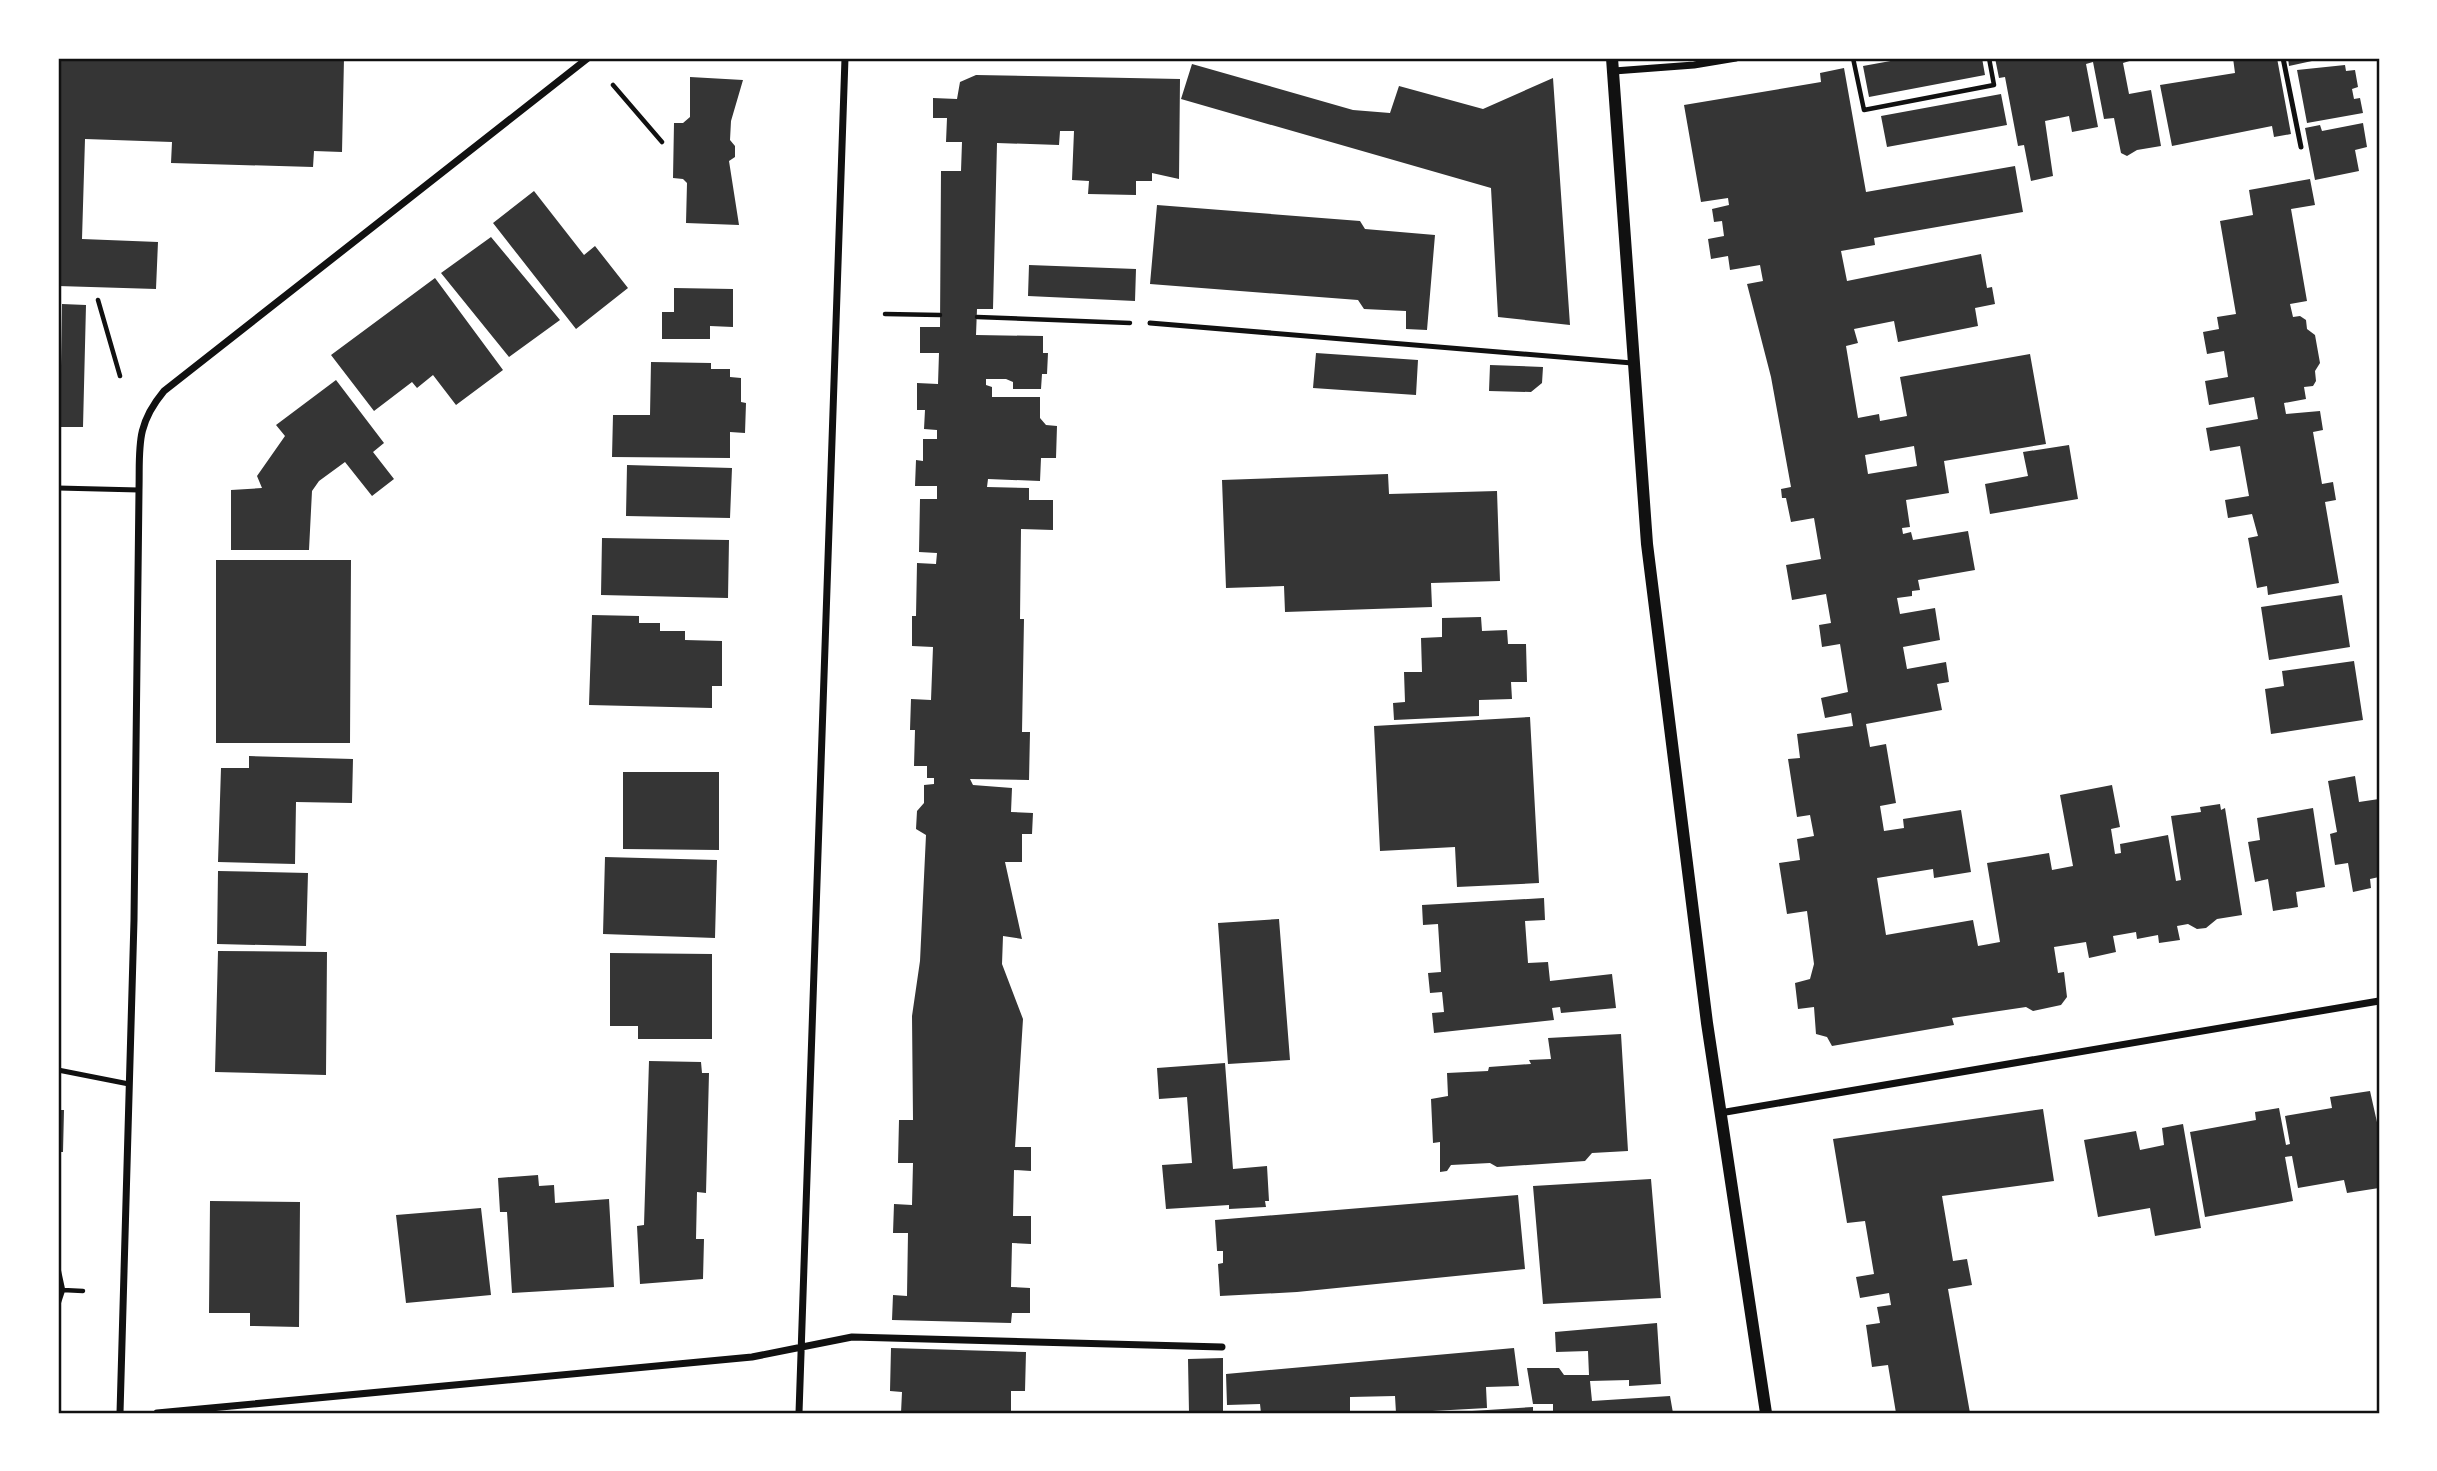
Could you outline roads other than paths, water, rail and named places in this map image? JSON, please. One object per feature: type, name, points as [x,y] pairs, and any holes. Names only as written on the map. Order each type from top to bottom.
[{"type":"street","points":[[120,1413],[129,1084],[139,490],[141,438],[147,411],[164,391],[588,58]]},
{"type":"street","points":[[799,1413],[845,58]]},
{"type":"street","points":[[1612,58],[1647,544],[1720,1113],[1766,1413]]},
{"type":"street","points":[[1614,71],[1694,65],[1737,58]]},
{"type":"street","points":[[1720,1113],[2379,1002]]},
{"type":"street","points":[[157,1413],[752,1357],[861,1337],[1222,1347]]},
{"type":"lane","points":[[2284,58],[2301,148]]},
{"type":"lane","points":[[1150,323],[1635,363]]},
{"type":"lane","points":[[58,488],[139,490]]},
{"type":"lane","points":[[58,1070],[129,1084]]}]
